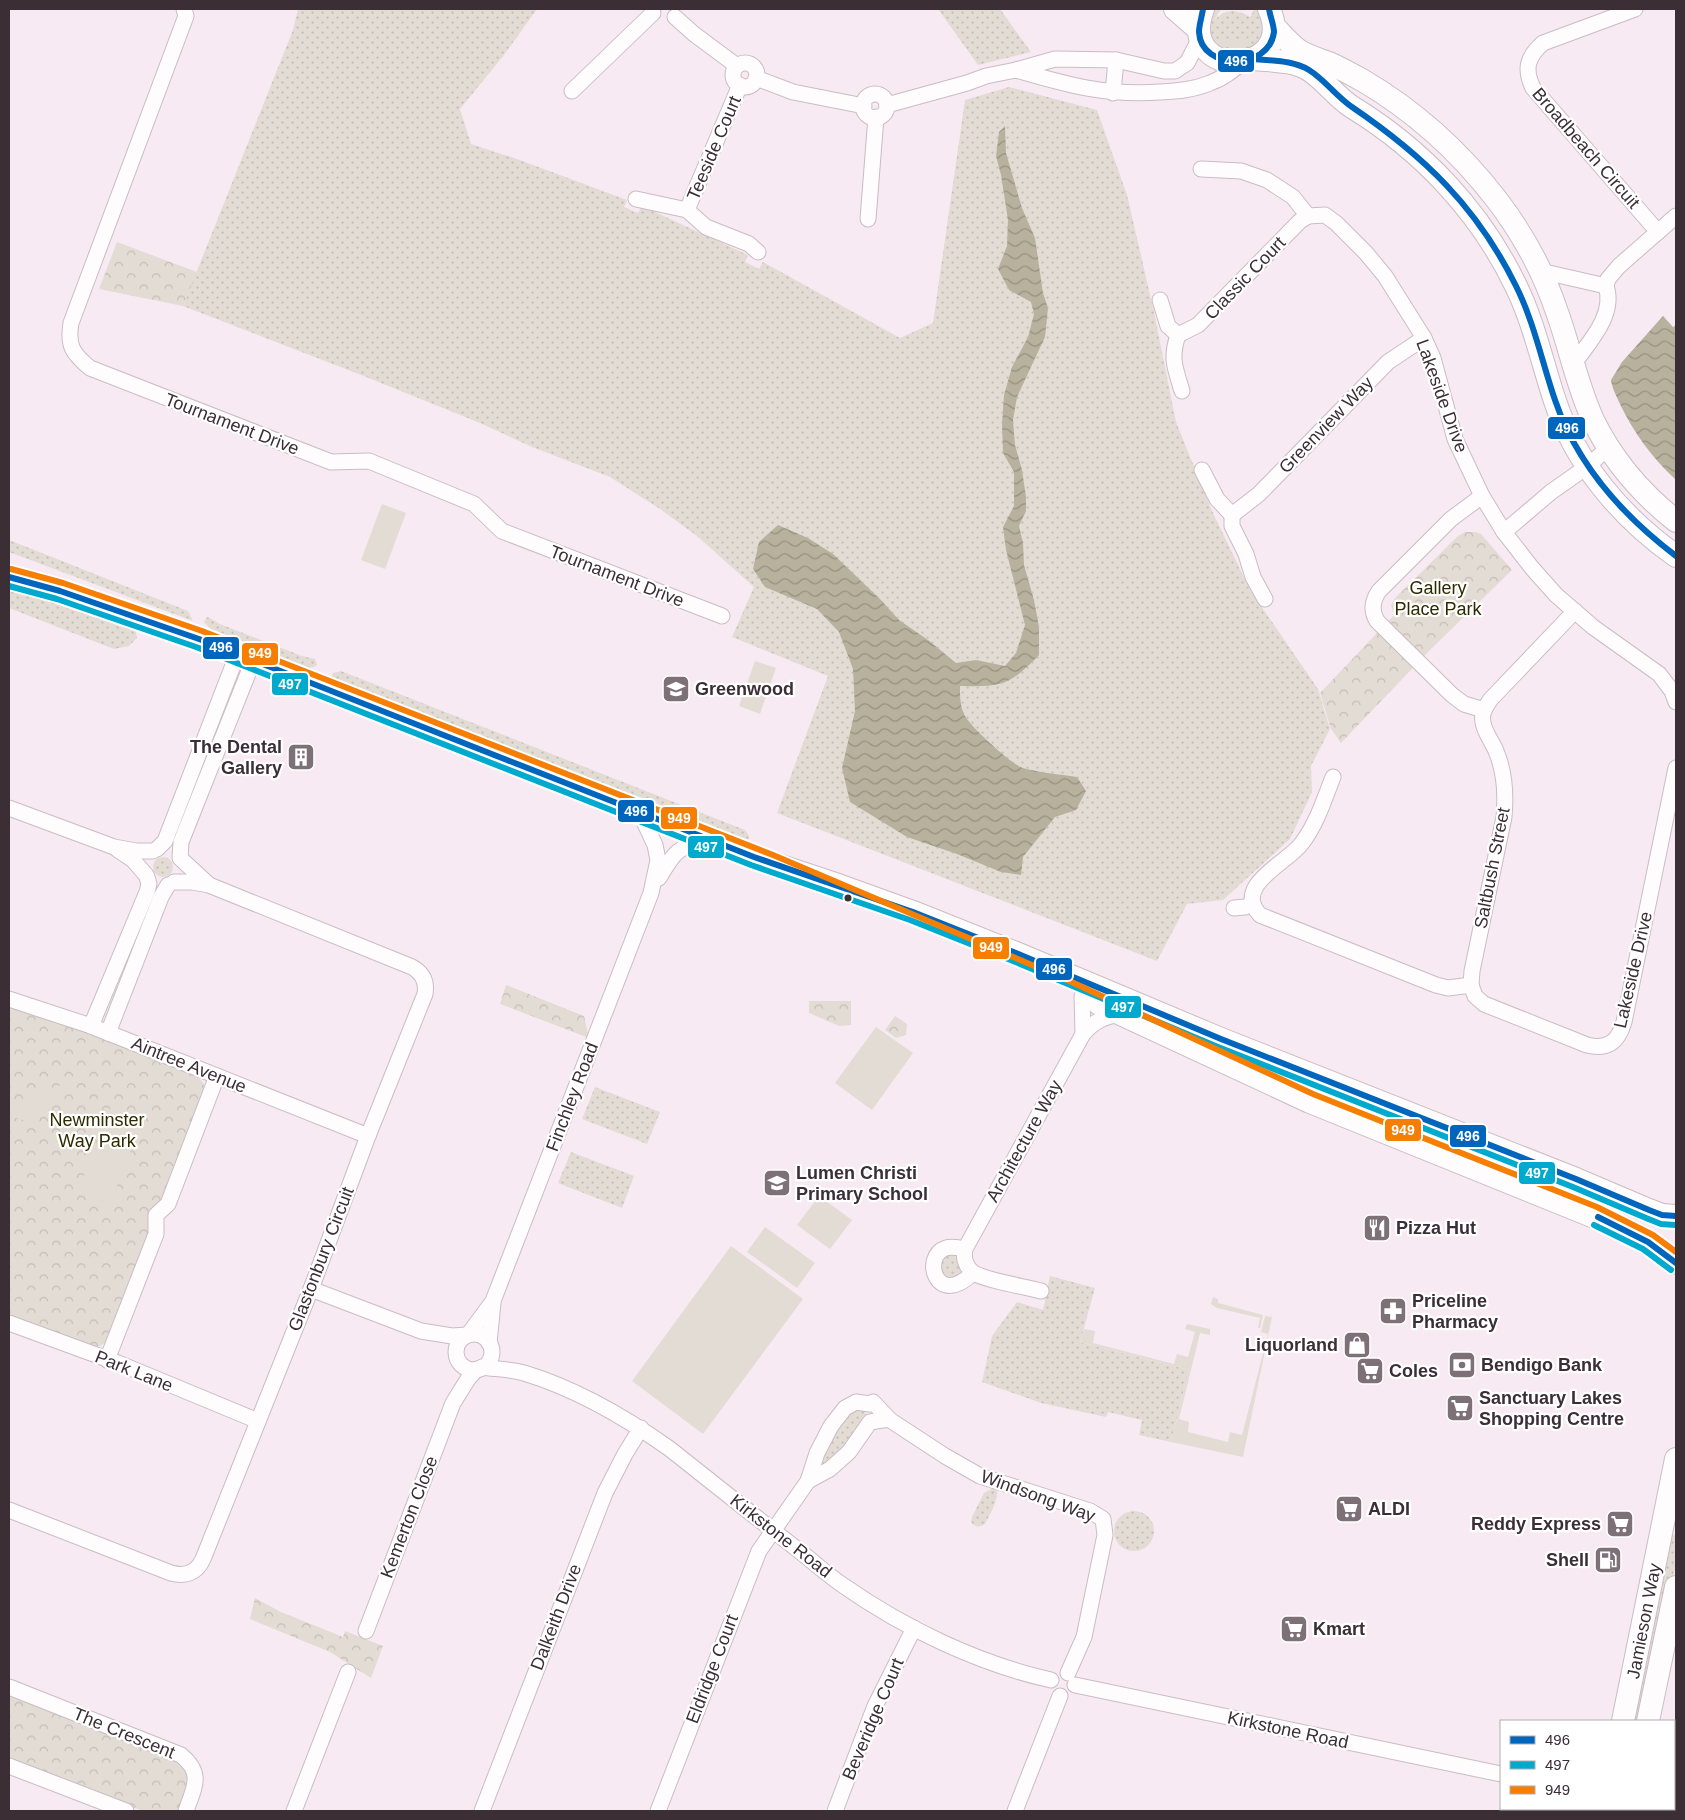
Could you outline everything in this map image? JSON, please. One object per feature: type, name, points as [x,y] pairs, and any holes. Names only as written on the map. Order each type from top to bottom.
[{"type":"main road","points":[[1176,9],[1201,25],[1205,46],[1221,60],[1231,63],[1248,61],[1294,64],[1309,70],[1346,103],[1402,142],[1436,173],[1469,210],[1496,250],[1516,287],[1536,337],[1555,401],[1570,438],[1602,487],[1624,512],[1650,536],[1676,556]]},
{"type":"main road","points":[[1248,61],[1262,53],[1268,45],[1272,36],[1273,15]]},
{"type":"main road","points":[[1273,15],[1296,48],[1342,69],[1399,104],[1438,135],[1483,182],[1518,232],[1540,271],[1556,310],[1582,392],[1594,420],[1609,447],[1638,486],[1676,521]]},
{"type":"main road","points":[[1516,287],[1540,271]]},
{"type":"main road","points":[[1555,401],[1582,392]]},
{"type":"main road","points":[[9,568],[60,591]]},
{"type":"main road","points":[[9,577],[60,591],[169,628],[770,863],[841,886],[989,949],[1216,1052],[1310,1102],[1624,1229],[1648,1242],[1676,1262]]},
{"type":"main road","points":[[989,949],[1121,1014],[1216,1052],[1324,1080],[1576,1179],[1649,1210],[1676,1216]]},
{"type":"main road","points":[[1324,1080],[1366,1107],[1474,1150],[1480,1162],[1481,1171]]},
{"type":"main road","name":"Jamieson Way","points":[[1623,1720],[1670,1520],[1676,1459]]},
{"type":"main road","name":"Jamieson Way","points":[[1648,1720],[1676,1587]]},
{"type":"street","name":"Broadbeach Circuit","points":[[1635,9],[1543,43],[1533,51],[1528,66],[1528,78],[1533,88],[1658,232]]},
{"type":"street","name":"Tournament Drive","points":[[189,11],[71,323],[69,335],[72,349],[79,359],[90,368],[331,462],[369,461],[474,504],[502,531],[722,616]]},
{"type":"street","points":[[572,91],[652,11],[656,17],[666,20],[678,13],[694,34],[737,66]]},
{"type":"street","points":[[887,105],[986,76],[1055,59],[1116,60],[1164,71],[1175,71],[1181,69],[1187,63],[1201,25]]},
{"type":"street","points":[[1113,93],[1116,60]]},
{"type":"street","points":[[1016,70],[1066,85],[1113,93],[1144,93],[1186,90],[1211,83],[1248,61]]},
{"type":"street","points":[[745,63],[753,66],[756,70],[756,78],[750,85],[740,85],[734,79],[734,70],[737,66],[745,63]]},
{"type":"street","points":[[756,78],[810,96],[864,106]]},
{"type":"street","name":"Teeside Court","points":[[688,210],[740,85]]},
{"type":"street","points":[[875,94],[883,97],[887,105],[884,113],[876,117],[867,114],[864,106],[867,97],[875,94]]},
{"type":"street","points":[[868,219],[876,117]]},
{"type":"street","points":[[1201,169],[1241,171],[1267,180],[1293,197],[1308,216]]},
{"type":"street","name":"Teeside Court","points":[[636,199],[688,210],[706,227],[749,244],[758,252]]},
{"type":"street","name":"Classic Court","points":[[1178,335],[1204,320],[1292,229],[1308,216]]},
{"type":"street","name":"Lakeside Drive","points":[[1308,216],[1325,216],[1366,253],[1385,276],[1424,338],[1433,358],[1455,439],[1482,496],[1504,532],[1544,581],[1575,611],[1613,642],[1659,674],[1672,691],[1676,702]]},
{"type":"street","points":[[1573,365],[1599,326],[1609,304],[1606,286],[1608,279],[1619,266],[1676,216]]},
{"type":"street","points":[[1540,271],[1606,286]]},
{"type":"street","points":[[1160,300],[1168,326],[1178,335],[1173,350],[1173,363],[1182,391]]},
{"type":"street","name":"Greenview Way","points":[[1232,515],[1260,494],[1388,362],[1424,338]]},
{"type":"street","points":[[1504,532],[1551,492],[1588,466],[1609,447]]},
{"type":"street","points":[[1202,470],[1217,499],[1232,515],[1232,526],[1246,554],[1253,577],[1265,599]]},
{"type":"street","points":[[1482,496],[1451,519],[1379,591],[1374,598],[1372,612],[1377,621],[1452,696],[1464,704],[1484,710],[1490,700],[1575,611]]},
{"type":"street","points":[[92,1026],[147,892],[145,860],[165,841],[245,658]]},
{"type":"street","points":[[108,1033],[161,897],[182,871],[180,859],[182,842],[245,658]]},
{"type":"street","name":"Saltbush Street","points":[[1471,985],[1472,971],[1504,817],[1505,804],[1505,789],[1501,765],[1497,752],[1483,725],[1484,710]]},
{"type":"street","name":"Lakeside Drive","points":[[1471,985],[1475,996],[1484,1004],[1587,1045],[1606,1046],[1617,1038],[1624,1022],[1676,768]]},
{"type":"street","points":[[1333,777],[1316,822],[1301,845],[1256,885],[1252,895],[1255,910],[1266,918],[1436,985],[1448,988],[1471,985]]},
{"type":"street","points":[[9,808],[114,847],[136,851],[170,849],[180,859]]},
{"type":"street","name":"Finchley Road","points":[[639,811],[654,845],[658,860],[651,892]]},
{"type":"street","name":"Finchley Road","points":[[468,1335],[493,1301],[651,892],[676,852],[689,844],[708,838]]},
{"type":"street","points":[[114,847],[133,860],[158,885],[171,884]]},
{"type":"street","name":"Glastonbury Circuit","points":[[9,1510],[171,1573],[180,1575],[190,1573],[201,1564],[311,1289],[368,1136],[425,994],[426,986],[421,974],[407,964],[209,885],[180,859]]},
{"type":"street","name":"Glastonbury Circuit","points":[[171,884],[209,885]]},
{"type":"street","points":[[1234,908],[1253,904]]},
{"type":"street","points":[[125,948],[140,954]]},
{"type":"street","points":[[1082,996],[1083,1034]]},
{"type":"street","name":"Aintree Avenue","points":[[9,998],[92,1026],[368,1136]]},
{"type":"street","name":"Architecture Way","points":[[965,1249],[1083,1034],[1091,1025],[1102,1018],[1121,1014]]},
{"type":"street","points":[[107,1360],[156,1234],[156,1215],[168,1204],[217,1076]]},
{"type":"street","points":[[973,1273],[961,1284],[951,1286],[942,1283],[934,1273],[935,1258],[946,1248],[965,1249],[966,1264],[973,1273],[1041,1291]]},
{"type":"street","points":[[311,1289],[421,1331],[452,1336],[479,1335],[490,1344],[491,1356],[487,1363],[479,1368],[466,1368],[442,1345],[421,1331]]},
{"type":"street","name":"Finchley Road","points":[[490,1344],[493,1301]]},
{"type":"street","name":"Park Lane","points":[[9,1323],[258,1421]]},
{"type":"street","points":[[458,1360],[456,1352],[458,1344],[468,1335]]},
{"type":"street","name":"Kirkstone Road","points":[[490,1344],[501,1358],[522,1373],[590,1400],[641,1428],[844,1586],[914,1628],[1022,1674],[1051,1680]]},
{"type":"street","name":"Kemerton Close","points":[[453,1403],[458,1360]]},
{"type":"street","name":"Kirkstone Road","points":[[479,1368],[522,1373]]},
{"type":"street","name":"Kemerton Close","points":[[366,1631],[453,1403],[468,1379],[479,1368]]},
{"type":"street","points":[[773,1530],[808,1482],[821,1446],[831,1426],[845,1408],[856,1402],[870,1404],[870,1422],[849,1452],[830,1469],[808,1482]]},
{"type":"street","name":"Windsong Way","points":[[870,1404],[873,1402],[889,1419],[945,1456],[980,1476],[1090,1511],[1103,1519],[1105,1535],[1084,1637],[1071,1679]]},
{"type":"street","points":[[870,1422],[889,1419]]},
{"type":"street","name":"Dalkeith Drive","points":[[482,1811],[605,1493],[641,1428]]},
{"type":"street","name":"Eldridge Court","points":[[658,1811],[754,1562],[773,1530]]},
{"type":"street","name":"Beveridge Court","points":[[835,1811],[875,1706],[914,1628]]},
{"type":"street","points":[[294,1811],[348,1672]]},
{"type":"street","points":[[1058,1672],[1071,1679],[1073,1689],[1068,1695],[1060,1696],[1051,1688],[1051,1680],[1058,1672]]},
{"type":"street","name":"Kirkstone Road","points":[[1071,1679],[1500,1774]]},
{"type":"street","name":"The Crescent","points":[[9,1687],[181,1755],[192,1764],[196,1775],[194,1788],[186,1811]]},
{"type":"street","points":[[1015,1811],[1060,1696]]},
{"type":"street","points":[[9,1766],[126,1811]]},
{"type":"green space","points":[[298,9],[537,9],[504,55],[460,109],[471,144],[627,200],[624,207],[638,213],[642,206],[748,255],[745,262],[759,269],[763,262],[900,338],[933,323],[965,100],[1009,87],[1097,110],[1127,195],[1154,312],[1176,422],[1212,511],[1250,590],[1318,689],[1330,729],[1311,766],[1312,792],[1290,839],[1223,900],[1187,904],[1157,961],[777,813],[828,676],[732,637],[754,587],[697,536],[660,509],[610,477],[532,447],[480,423],[361,375],[183,306],[293,30]]},
{"type":"green space","points":[[938,9],[1000,9],[1031,52],[978,65]]},
{"type":"green space","points":[[1212,9],[1221,9],[1214,21],[1227,12],[1236,11],[1250,17],[1254,10],[1252,9],[1260,9],[1265,26],[1259,43],[1235,55],[1211,41],[1210,12]]},
{"type":"green space","points":[[1259,28],[1252,41],[1241,48],[1229,47],[1217,39],[1222,36],[1238,41],[1247,39]]},
{"type":"green space","points":[[117,242],[197,272],[183,306],[99,289]]},
{"type":"green space","points":[[382,504],[406,513],[385,569],[361,560]]},
{"type":"green space","name":"Gallery Place Park","points":[[1465,532],[1481,534],[1512,570],[1429,651],[1341,743],[1331,729],[1320,693],[1394,615],[1391,605],[1396,597],[1458,536]]},
{"type":"green space","points":[[9,540],[188,611],[193,621],[9,552]]},
{"type":"green space","points":[[9,585],[135,628],[137,638],[129,646],[114,649],[9,608]]},
{"type":"green space","points":[[208,617],[220,624],[302,656],[315,659],[317,665],[311,668],[304,667],[211,629],[204,622]]},
{"type":"green space","points":[[755,661],[776,668],[760,714],[739,706]]},
{"type":"green space","points":[[341,671],[745,830],[749,838],[745,842],[415,715],[331,678],[333,673]]},
{"type":"green space","points":[[163,857],[170,860],[173,867],[170,874],[163,877],[156,874],[153,867],[156,860]]},
{"type":"green space","points":[[506,985],[584,1016],[589,1038],[500,1004]]},
{"type":"green space","points":[[809,1001],[851,1001],[851,1025],[839,1026],[809,1013]]},
{"type":"green space","name":"Newminster Way Park","points":[[9,1002],[196,1075],[202,1081],[205,1088],[108,1341],[100,1346],[88,1346],[9,1315]]},
{"type":"green space","points":[[895,1016],[907,1024],[906,1035],[896,1038],[885,1030]]},
{"type":"green space","points":[[876,1027],[913,1053],[872,1110],[835,1083]]},
{"type":"green space","points":[[1233,1055],[1257,1061],[1348,1104],[1460,1148],[1474,1157],[1353,1113]]},
{"type":"green space","points":[[69,1082],[68,1094],[28,1122],[9,1115],[9,1105],[14,1102]]},
{"type":"green space","points":[[595,1087],[660,1112],[647,1144],[582,1119]]},
{"type":"green space","points":[[110,1108],[143,1120],[110,1203],[78,1191]]},
{"type":"green space","points":[[571,1152],[634,1176],[622,1208],[558,1183]]},
{"type":"green space","points":[[819,1196],[852,1220],[830,1249],[797,1225]]},
{"type":"green space","points":[[765,1227],[815,1263],[797,1288],[747,1252]]},
{"type":"green space","points":[[731,1246],[803,1299],[703,1434],[632,1381]]},
{"type":"green space","points":[[950,1253],[958,1258],[963,1273],[959,1279],[942,1276],[939,1261]]},
{"type":"green space","points":[[1050,1276],[1095,1288],[1080,1342],[1189,1370],[1171,1442],[1139,1435],[1142,1420],[1108,1412],[1106,1417],[1041,1403],[982,1382],[992,1336],[1017,1302],[1043,1310]]},
{"type":"green space","points":[[1213,1297],[1218,1299],[1218,1303],[1263,1315],[1260,1328],[1258,1328],[1260,1318],[1217,1308],[1211,1304]]},
{"type":"green space","points":[[1265,1316],[1272,1317],[1243,1457],[1171,1442],[1189,1370],[1080,1342],[1084,1329],[1095,1331],[1093,1343],[1174,1364],[1177,1354],[1188,1357],[1195,1332],[1185,1329],[1187,1324],[1210,1329],[1210,1335],[1200,1333],[1179,1419],[1189,1422],[1188,1432],[1228,1442],[1230,1432],[1242,1435],[1268,1334],[1261,1332]]},
{"type":"green space","points":[[854,1410],[862,1410],[867,1414],[867,1424],[821,1469],[828,1445]]},
{"type":"green space","points":[[993,1488],[997,1490],[997,1494],[991,1512],[985,1524],[976,1526],[971,1522],[972,1517],[984,1493]]},
{"type":"green space","points":[[1138,1511],[1145,1514],[1151,1520],[1154,1531],[1153,1539],[1145,1548],[1138,1551],[1130,1551],[1123,1548],[1115,1539],[1114,1527],[1117,1520],[1126,1512]]},
{"type":"green space","points":[[1672,1534],[1676,1536],[1676,1563],[1643,1720],[1630,1720]]},
{"type":"green space","points":[[255,1598],[281,1612],[343,1637],[345,1631],[383,1646],[371,1678],[330,1652],[250,1619]]},
{"type":"green space","points":[[9,1694],[181,1762],[189,1775],[189,1788],[182,1807],[179,1811],[143,1811],[9,1760]]},
{"type":"water","points":[[1005,126],[1006,153],[1022,208],[1035,238],[1043,293],[1048,308],[1045,337],[1017,397],[1013,420],[1015,445],[1022,470],[1026,497],[1026,511],[1019,526],[1023,543],[1024,565],[1039,627],[1039,655],[1012,679],[996,685],[960,686],[961,702],[963,713],[968,721],[1010,760],[1029,770],[1077,777],[1086,791],[1076,810],[1055,817],[1023,857],[1021,875],[1001,872],[957,854],[907,837],[850,802],[842,768],[855,711],[853,669],[839,632],[817,609],[765,587],[753,569],[759,542],[778,525],[808,538],[833,554],[899,620],[956,663],[976,660],[1005,666],[1016,653],[1025,625],[1006,550],[1003,527],[1014,506],[1014,472],[1003,453],[1002,424],[1004,395],[1012,367],[1028,337],[1034,314],[1031,302],[1009,290],[998,269],[1007,246],[1008,220],[996,156],[999,132]]},
{"type":"water","points":[[1663,316],[1673,327],[1676,325],[1676,480],[1659,463],[1630,424],[1613,389],[1611,380],[1622,362]]},
{"type":"transit line","name":"496","points":[[1203,9],[1199,26],[1203,45],[1211,54],[1222,59],[1235,61],[1249,59],[1260,54],[1269,45],[1274,32],[1269,9]]},
{"type":"transit line","name":"496","points":[[1254,59],[1296,64],[1315,74],[1346,103],[1403,145],[1425,164],[1466,208],[1501,258],[1516,286],[1533,328],[1555,400],[1564,424],[1576,446],[1603,487],[1620,506],[1676,556]]},
{"type":"transit line","name":"949","points":[[11,569],[63,583],[202,631],[773,855],[1065,979],[1313,1094],[1597,1207],[1653,1235],[1676,1252]]},
{"type":"transit line","name":"496","points":[[9,577],[60,591],[199,639],[754,857],[913,912],[1221,1039],[1576,1179],[1649,1210],[1662,1215],[1676,1216]]},
{"type":"transit line","name":"497","points":[[9,586],[57,599],[196,647],[751,865],[910,920],[1218,1047],[1573,1187],[1661,1224],[1675,1225]]},
{"type":"transit line","name":"496","points":[[1598,1217],[1648,1242],[1676,1263]]},
{"type":"transit line","name":"497","points":[[1594,1225],[1643,1249],[1671,1270]]},
{"type":"place","name":"Greenwood","points":[[676,689]]},
{"type":"place","name":"The Dental Gallery","points":[[301,757]]},
{"type":"place","name":"Lumen Christi Primary School","points":[[777,1183]]},
{"type":"place","name":"Pizza Hut","points":[[1377,1228]]},
{"type":"place","name":"Priceline Pharmacy","points":[[1393,1311]]},
{"type":"place","name":"Liquorland","points":[[1357,1345]]},
{"type":"place","name":"Bendigo Bank","points":[[1462,1365]]},
{"type":"place","name":"Coles","points":[[1370,1371]]},
{"type":"place","name":"Sanctuary Lakes Shopping Centre","points":[[1460,1408]]},
{"type":"place","name":"ALDI","points":[[1349,1509]]},
{"type":"place","name":"Reddy Express","points":[[1620,1524]]},
{"type":"place","name":"Shell","points":[[1608,1560]]},
{"type":"place","name":"Kmart","points":[[1294,1629]]}]
